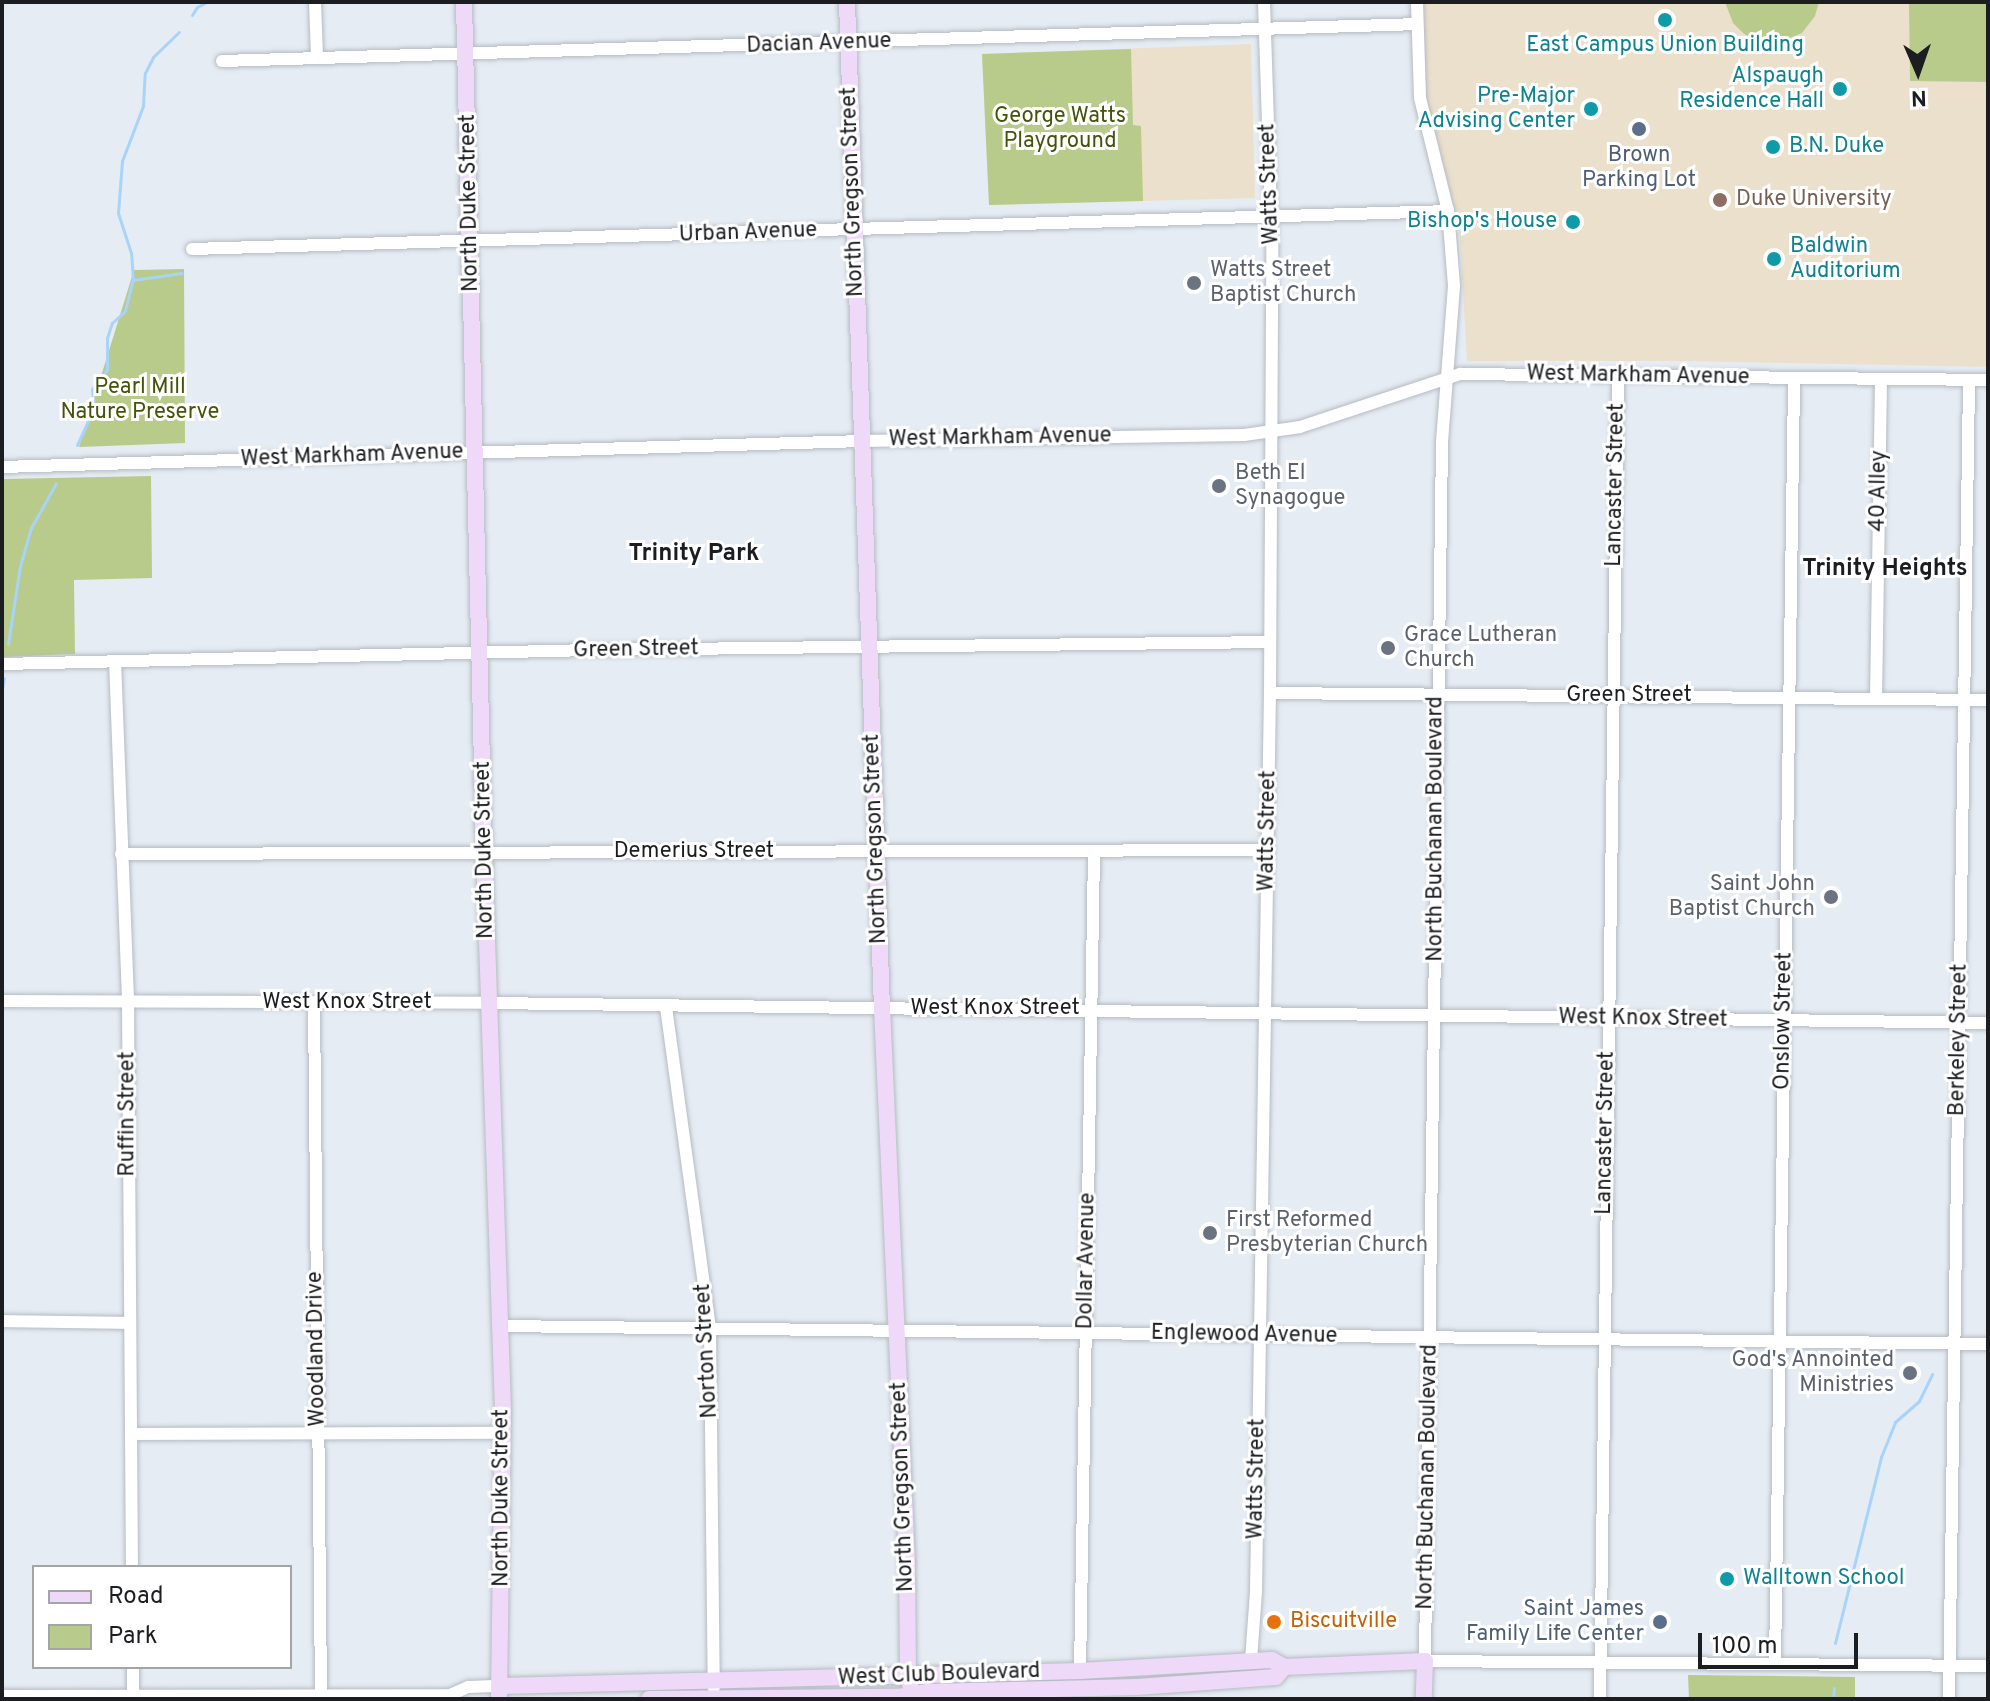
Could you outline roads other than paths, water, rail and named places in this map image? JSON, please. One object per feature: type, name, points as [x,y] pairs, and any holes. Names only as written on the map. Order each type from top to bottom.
[{"type":"main road","name":"North Duke Street","points":[[464,2],[484,852],[503,1433],[500,1693]]},
{"type":"main road","name":"North Gregson Street","points":[[847,2],[882,1008],[907,1560],[906,1697]]},
{"type":"main road","name":"West Club Boulevard","points":[[649,1699],[714,1690],[908,1677],[1080,1671],[1251,1660],[1275,1660],[1284,1667],[1425,1661]]},
{"type":"main road","points":[[1211,1682],[1239,1674],[1251,1660]]},
{"type":"main road","points":[[1424,1699],[1425,1661]]},
{"type":"main road","name":"West Club Boulevard","points":[[500,1693],[714,1690],[906,1697],[1276,1677],[1284,1667]]},
{"type":"street","points":[[315,2],[317,57]]},
{"type":"street","name":"Watts Street","points":[[1251,1660],[1255,1649],[1270,693],[1272,218],[1264,2]]},
{"type":"street","name":"North Buchanan Boulevard","points":[[1417,2],[1423,115],[1448,211],[1454,286],[1449,376],[1443,415],[1425,1661]]},
{"type":"street","name":"Dacian Avenue","points":[[222,61],[1416,24]]},
{"type":"street","name":"Urban Avenue","points":[[192,249],[1448,211]]},
{"type":"street","name":"Lancaster Street","points":[[1600,1699],[1618,375]]},
{"type":"street","name":"West Markham Avenue","points":[[2,467],[1272,432],[1300,427],[1449,376],[1988,380]]},
{"type":"street","name":"Onslow Street","points":[[1775,1664],[1794,378]]},
{"type":"street","name":"40 Alley","points":[[1876,698],[1881,379]]},
{"type":"street","name":"Berkeley Street","points":[[1949,1699],[1969,380]]},
{"type":"street","name":"Green Street","points":[[2,664],[869,646],[1270,642]]},
{"type":"street","name":"Ruffin Street","points":[[115,661],[128,1001],[132,1565]]},
{"type":"street","name":"Green Street","points":[[1270,693],[1988,700]]},
{"type":"street","name":"Demerius Street","points":[[121,854],[1268,850]]},
{"type":"street","name":"Dollar Avenue","points":[[1080,1671],[1094,852]]},
{"type":"street","name":"West Knox Street","points":[[2,1001],[489,1003],[1988,1023]]},
{"type":"street","name":"Woodland Drive","points":[[314,1003],[321,1695]]},
{"type":"street","name":"Norton Street","points":[[666,1007],[710,1328],[714,1690]]},
{"type":"street","points":[[2,1321],[130,1323]]},
{"type":"street","name":"Englewood Avenue","points":[[499,1326],[1988,1344]]},
{"type":"street","points":[[131,1434],[503,1433]]},
{"type":"street","name":"West Club Boulevard","points":[[1425,1661],[1988,1666]]},
{"type":"street","points":[[133,1669],[133,1697]]},
{"type":"street","name":"West Club Boulevard","points":[[2,1696],[453,1697],[468,1687],[500,1693]]},
{"type":"waterway","points":[[192,15],[197,7],[207,2]]},
{"type":"waterway","points":[[77,445],[94,408],[92,389],[107,370],[107,338],[112,323],[125,311],[133,280],[131,253],[118,213],[122,161],[143,106],[145,73],[153,57],[179,32]]},
{"type":"waterway","points":[[133,280],[182,273]]},
{"type":"waterway","points":[[8,644],[20,566],[31,528],[56,483]]},
{"type":"waterway","points":[[2,689],[4,678]]},
{"type":"waterway","points":[[1835,1643],[1881,1457],[1895,1422],[1919,1401],[1932,1374]]},
{"type":"waterway","points":[[1833,1699],[1834,1688]]},
{"type":"place","name":"East Campus Union Building","points":[[1665,20]]},
{"type":"place","name":"Alspaugh Residence Hall","points":[[1840,89]]},
{"type":"place","name":"Pre-Major Advising Center","points":[[1591,109]]},
{"type":"place","name":"Brown Parking Lot","points":[[1639,129]]},
{"type":"place","name":"B.N. Duke","points":[[1773,147]]},
{"type":"place","name":"Duke University","points":[[1720,200]]},
{"type":"place","name":"Bishop's House","points":[[1573,222]]},
{"type":"place","name":"Baldwin Auditorium","points":[[1774,259]]},
{"type":"place","name":"Watts Street Baptist Church","points":[[1194,283]]},
{"type":"place","name":"Beth El Synagogue","points":[[1219,486]]},
{"type":"place","name":"Grace Lutheran Church","points":[[1388,648]]},
{"type":"place","name":"Saint John Baptist Church","points":[[1831,897]]},
{"type":"place","name":"First Reformed Presbyterian Church","points":[[1210,1233]]},
{"type":"place","name":"God's Annointed Ministries","points":[[1910,1373]]},
{"type":"place","name":"Walltown School","points":[[1727,1579]]},
{"type":"place","name":"Biscuitville","points":[[1274,1622]]},
{"type":"place","name":"Saint James Family Life Center","points":[[1660,1622]]},
{"type":"district","name":"Trinity Park","points":[[694,555]]},
{"type":"district","name":"Trinity Heights","points":[[1885,570]]},
{"type":"park label","name":"George Watts Playground","points":[[1060,128]]},
{"type":"park label","name":"Pearl Mill Nature Preserve","points":[[140,400]]}]
